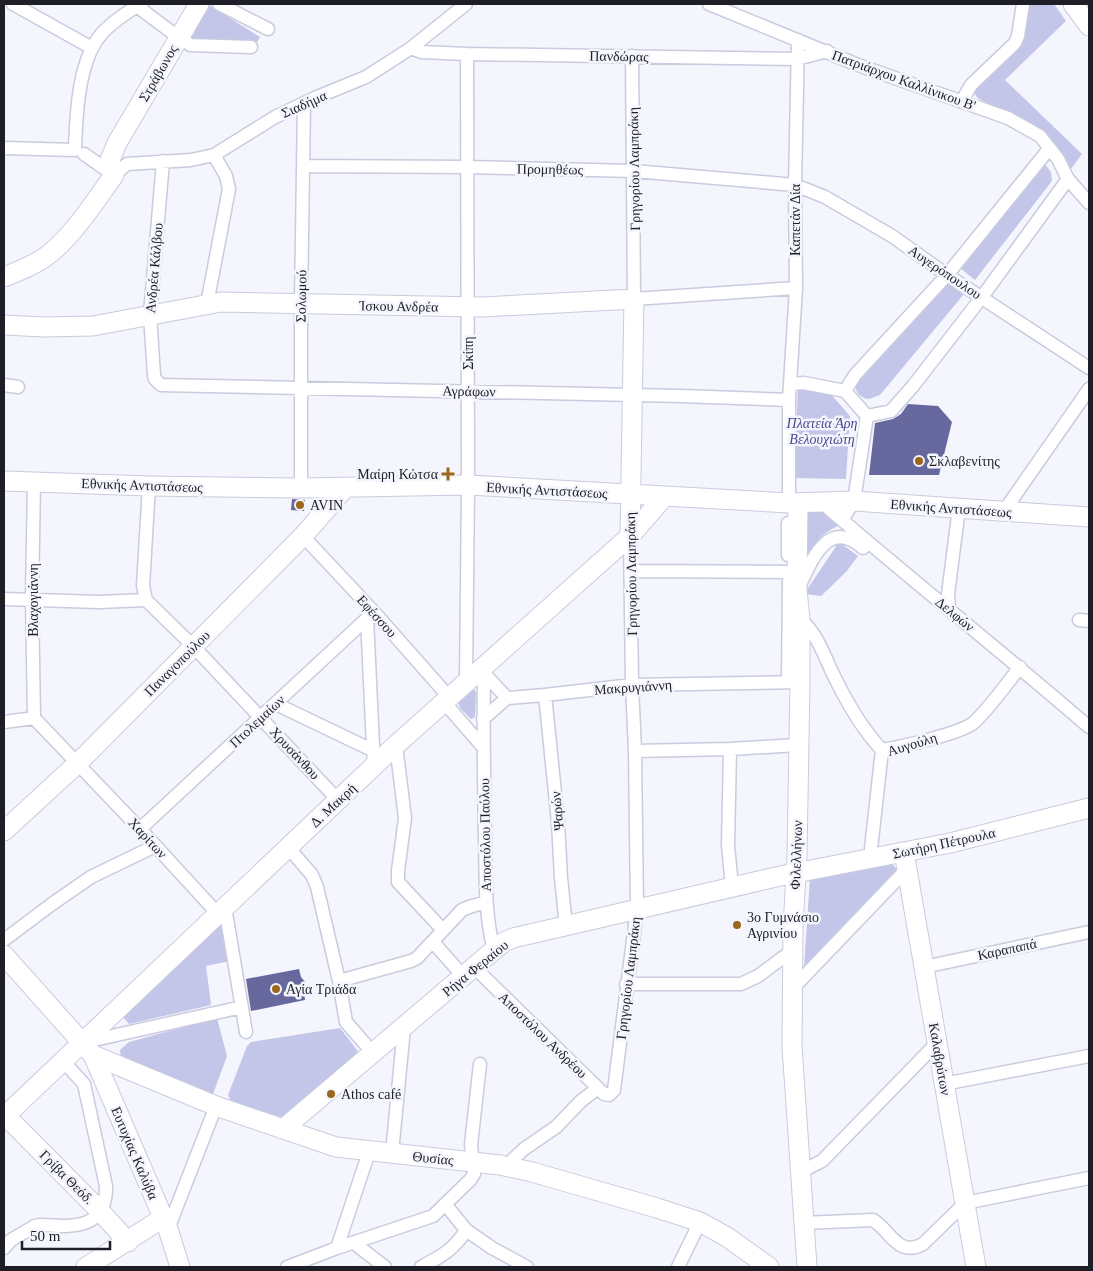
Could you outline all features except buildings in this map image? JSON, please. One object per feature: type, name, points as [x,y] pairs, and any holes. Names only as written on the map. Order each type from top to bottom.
[{"type":"street","points":[[13,4],[92,48]]},
{"type":"street","name":"Στράβωνος","points":[[120,169],[110,160],[117,143],[199,4]]},
{"type":"street","points":[[203,4],[183,37],[186,44],[251,47]]},
{"type":"street","points":[[219,4],[268,29]]},
{"type":"street","name":"Σιαδήμα","points":[[120,169],[164,161],[200,159],[214,155],[275,117],[366,77],[411,48],[466,4]]},
{"type":"street","name":"Πατριάρχου Καλλίνικου B'","points":[[709,4],[858,65],[962,101],[1021,124],[1040,136],[1058,159],[1072,183],[1089,203]]},
{"type":"street","points":[[962,101],[971,84],[1015,43],[1018,36],[1023,4]]},
{"type":"street","points":[[1073,4],[1089,26]]},
{"type":"street","points":[[4,148],[75,150],[76,123],[84,71],[92,48],[102,33],[137,5],[178,37]]},
{"type":"street","name":"Καπετάν Δία","points":[[793,503],[789,400],[796,288],[795,185],[798,40]]},
{"type":"street","name":"Πανδώρας","points":[[411,48],[421,52],[467,54],[798,59],[827,52]]},
{"type":"street","name":"Σκίπη","points":[[466,682],[468,485],[467,54]]},
{"type":"street","name":"Γρηγορίου Λαμπράκη","points":[[614,1090],[637,909],[630,536],[634,298],[632,56]]},
{"type":"street","name":"Σολωμού","points":[[301,488],[304,103]]},
{"type":"street","points":[[845,390],[855,376],[947,275],[1049,148]]},
{"type":"street","points":[[4,277],[22,270],[53,251],[83,217],[120,169],[84,154]]},
{"type":"street","points":[[207,304],[229,189],[226,176],[214,155]]},
{"type":"street","name":"Ανδρέα Κάλβου","points":[[154,375],[150,315],[164,161]]},
{"type":"street","name":"Προμηθέως","points":[[304,166],[634,171],[795,185]]},
{"type":"street","points":[[867,416],[891,411],[913,386],[1072,183]]},
{"type":"street","name":"Αυγερόπουλου","points":[[795,185],[825,198],[892,236],[947,275],[1089,368]]},
{"type":"street","name":"Ίσκου Ανδρέα","points":[[4,325],[16,327],[77,327],[221,302],[468,306],[796,288]]},
{"type":"street","name":"Αγράφων","points":[[154,375],[161,384],[789,400]]},
{"type":"street","points":[[791,384],[804,383],[845,390],[867,416],[854,502],[842,520]]},
{"type":"street","points":[[4,385],[18,387]]},
{"type":"street","points":[[1004,511],[1089,389]]},
{"type":"street","name":"Εθνικής Αντιστάσεως","points":[[4,481],[149,486],[344,489],[468,485],[793,503],[854,502],[1089,517]]},
{"type":"street","name":"Βλαχογιάννη","points":[[34,482],[32,599],[36,721]]},
{"type":"street","points":[[4,599],[99,602],[146,600],[142,586],[149,486]]},
{"type":"street","name":"Παναγοπούλου","points":[[4,831],[78,763],[303,536],[344,489]]},
{"type":"street","name":"Δ. Μακρή","points":[[4,1116],[63,1061],[88,1048],[221,911],[338,800],[373,758],[396,745],[466,682],[482,671],[630,536],[664,496]]},
{"type":"street","name":"Δελφών","points":[[821,502],[916,583],[1020,667],[1089,727]]},
{"type":"street","name":"Φιλελλήνων","points":[[793,503],[800,619],[794,682],[798,745],[792,1046],[807,1267]]},
{"type":"street","points":[[949,609],[948,594],[958,508]]},
{"type":"street","points":[[788,522],[794,682]]},
{"type":"street","name":"Εφέσσου","points":[[303,536],[447,699],[483,747]]},
{"type":"street","points":[[797,590],[817,553],[823,545],[836,537],[854,540],[903,582],[916,583]]},
{"type":"street","points":[[631,571],[789,572]]},
{"type":"street","name":"Χρυσάνθου","points":[[146,600],[193,646],[338,800]]},
{"type":"street","points":[[276,704],[373,758],[371,615]]},
{"type":"street","name":"Πτολεμαίων","points":[[140,829],[371,615]]},
{"type":"street","points":[[800,619],[815,634],[837,682],[860,722],[869,736],[882,750]]},
{"type":"street","name":"Αυγούλη","points":[[870,858],[882,750],[946,734],[970,725],[979,717],[1020,667]]},
{"type":"street","points":[[482,671],[506,698],[483,719]]},
{"type":"street","name":"Αποστόλου Παύλου","points":[[482,671],[486,902],[490,937],[494,950]]},
{"type":"street","name":"Μακρυγιάννη","points":[[506,698],[545,696],[632,685],[794,682]]},
{"type":"street","name":"Ψαρών","points":[[545,696],[566,926]]},
{"type":"street","points":[[4,722],[36,721]]},
{"type":"street","name":"Χαρίτων","points":[[36,721],[155,846],[221,911]]},
{"type":"street","points":[[396,745],[405,818],[398,882],[443,930]]},
{"type":"street","points":[[635,751],[798,745]]},
{"type":"street","points":[[730,749],[728,846],[732,886]]},
{"type":"street","name":"Σωτήρη Πέτρουλα","points":[[796,872],[870,858],[905,861],[1003,831],[1089,808]]},
{"type":"street","points":[[4,940],[60,898],[92,877],[155,846]]},
{"type":"street","points":[[288,847],[312,875],[317,886],[339,981],[346,1022],[374,1053]]},
{"type":"street","points":[[793,988],[905,861]]},
{"type":"street","name":"Καλαβρύτων","points":[[905,861],[976,1267]]},
{"type":"street","name":"Ρήγα Φεραίου","points":[[283,1129],[504,942],[513,938],[796,872]]},
{"type":"street","points":[[339,981],[417,958],[462,910],[486,902]]},
{"type":"street","points":[[221,911],[246,1032]]},
{"type":"street","name":"Καραπαπά","points":[[924,967],[1089,932]]},
{"type":"street","name":"Αποστόλου Ανδρέου","points":[[433,942],[606,1095],[609,1095],[614,1090]]},
{"type":"street","points":[[626,984],[741,984],[758,976],[793,950]]},
{"type":"street","points":[[4,956],[88,1048],[242,1008]]},
{"type":"street","points":[[392,1154],[404,1028]]},
{"type":"street","points":[[800,1172],[822,1161],[937,1043]]},
{"type":"street","name":"Θυσίας","points":[[88,1048],[216,1106],[336,1147],[506,1166],[700,1222],[727,1237],[763,1265]]},
{"type":"street","name":"Ευτυχίας Καλύβα","points":[[88,1048],[166,1223],[180,1267]]},
{"type":"street","points":[[944,1084],[1089,1056]]},
{"type":"street","points":[[4,1248],[11,1240],[35,1226],[70,1227],[82,1225],[100,1211],[105,1201],[106,1186],[84,1084],[63,1061]]},
{"type":"street","points":[[294,1266],[337,1248],[430,1218],[446,1205],[474,1175],[471,1145],[480,1064]]},
{"type":"street","points":[[506,1166],[534,1140],[556,1127],[581,1101],[598,1088]]},
{"type":"street","points":[[86,1267],[128,1242],[166,1223],[216,1106]]},
{"type":"street","name":"Γρίβα Θεόδ.","points":[[4,1116],[100,1211],[128,1242]]},
{"type":"street","points":[[337,1248],[369,1152]]},
{"type":"street","points":[[804,1223],[873,1220],[880,1224],[897,1243],[904,1247],[917,1248],[965,1203],[1089,1178]]},
{"type":"street","points":[[446,1205],[466,1230],[492,1248],[527,1267]]},
{"type":"street","points":[[678,1267],[700,1222]]},
{"type":"street","points":[[421,1267],[448,1252],[460,1240],[466,1230]]},
{"type":"street","points":[[354,1243],[385,1267]]},
{"type":"green space","points":[[206,4],[260,37],[257,42],[189,42],[186,36]]},
{"type":"green space","points":[[1026,4],[1054,4],[1066,21],[1005,80],[1082,154],[1070,170],[1055,147],[1037,128],[1021,117],[979,99],[974,92],[974,89],[1020,45]]},
{"type":"green space","points":[[1043,162],[1051,172],[1052,181],[975,280],[960,268]]},
{"type":"green space","points":[[947,282],[964,294],[880,395],[869,399],[861,396],[856,389],[855,383]]},
{"type":"green space","name":"Πλατεία Άρη Βελουχιώτη","points":[[798,387],[828,391],[850,416],[846,479],[794,478]]},
{"type":"green space","points":[[802,509],[819,509],[838,526],[819,539],[799,570]]},
{"type":"green space","points":[[839,542],[858,556],[846,572],[821,596],[804,594]]},
{"type":"green space","points":[[473,688],[476,692],[475,717],[471,719],[460,708],[458,701]]},
{"type":"green space","points":[[889,861],[899,871],[804,968],[810,877]]},
{"type":"green space","points":[[221,922],[230,961],[206,966],[211,1005],[129,1024],[122,1016]]},
{"type":"green space","points":[[217,1018],[227,1056],[213,1094],[121,1059],[120,1050],[129,1042]]},
{"type":"green space","points":[[340,1028],[360,1054],[284,1118],[231,1101],[228,1095],[247,1046],[251,1042]]},
{"type":"place","name":"Σκλαβενίτης","points":[[919,461]]},
{"type":"place","name":"Μαίρη Κώτσα","points":[[448,474]]},
{"type":"place","name":"AVIN","points":[[300,505]]},
{"type":"place","name":"3ο Γυμνάσιο Αγρινίου","points":[[737,925]]},
{"type":"place","name":"Αγία Τριάδα","points":[[276,989]]},
{"type":"place","name":"Athos café","points":[[331,1094]]}]
